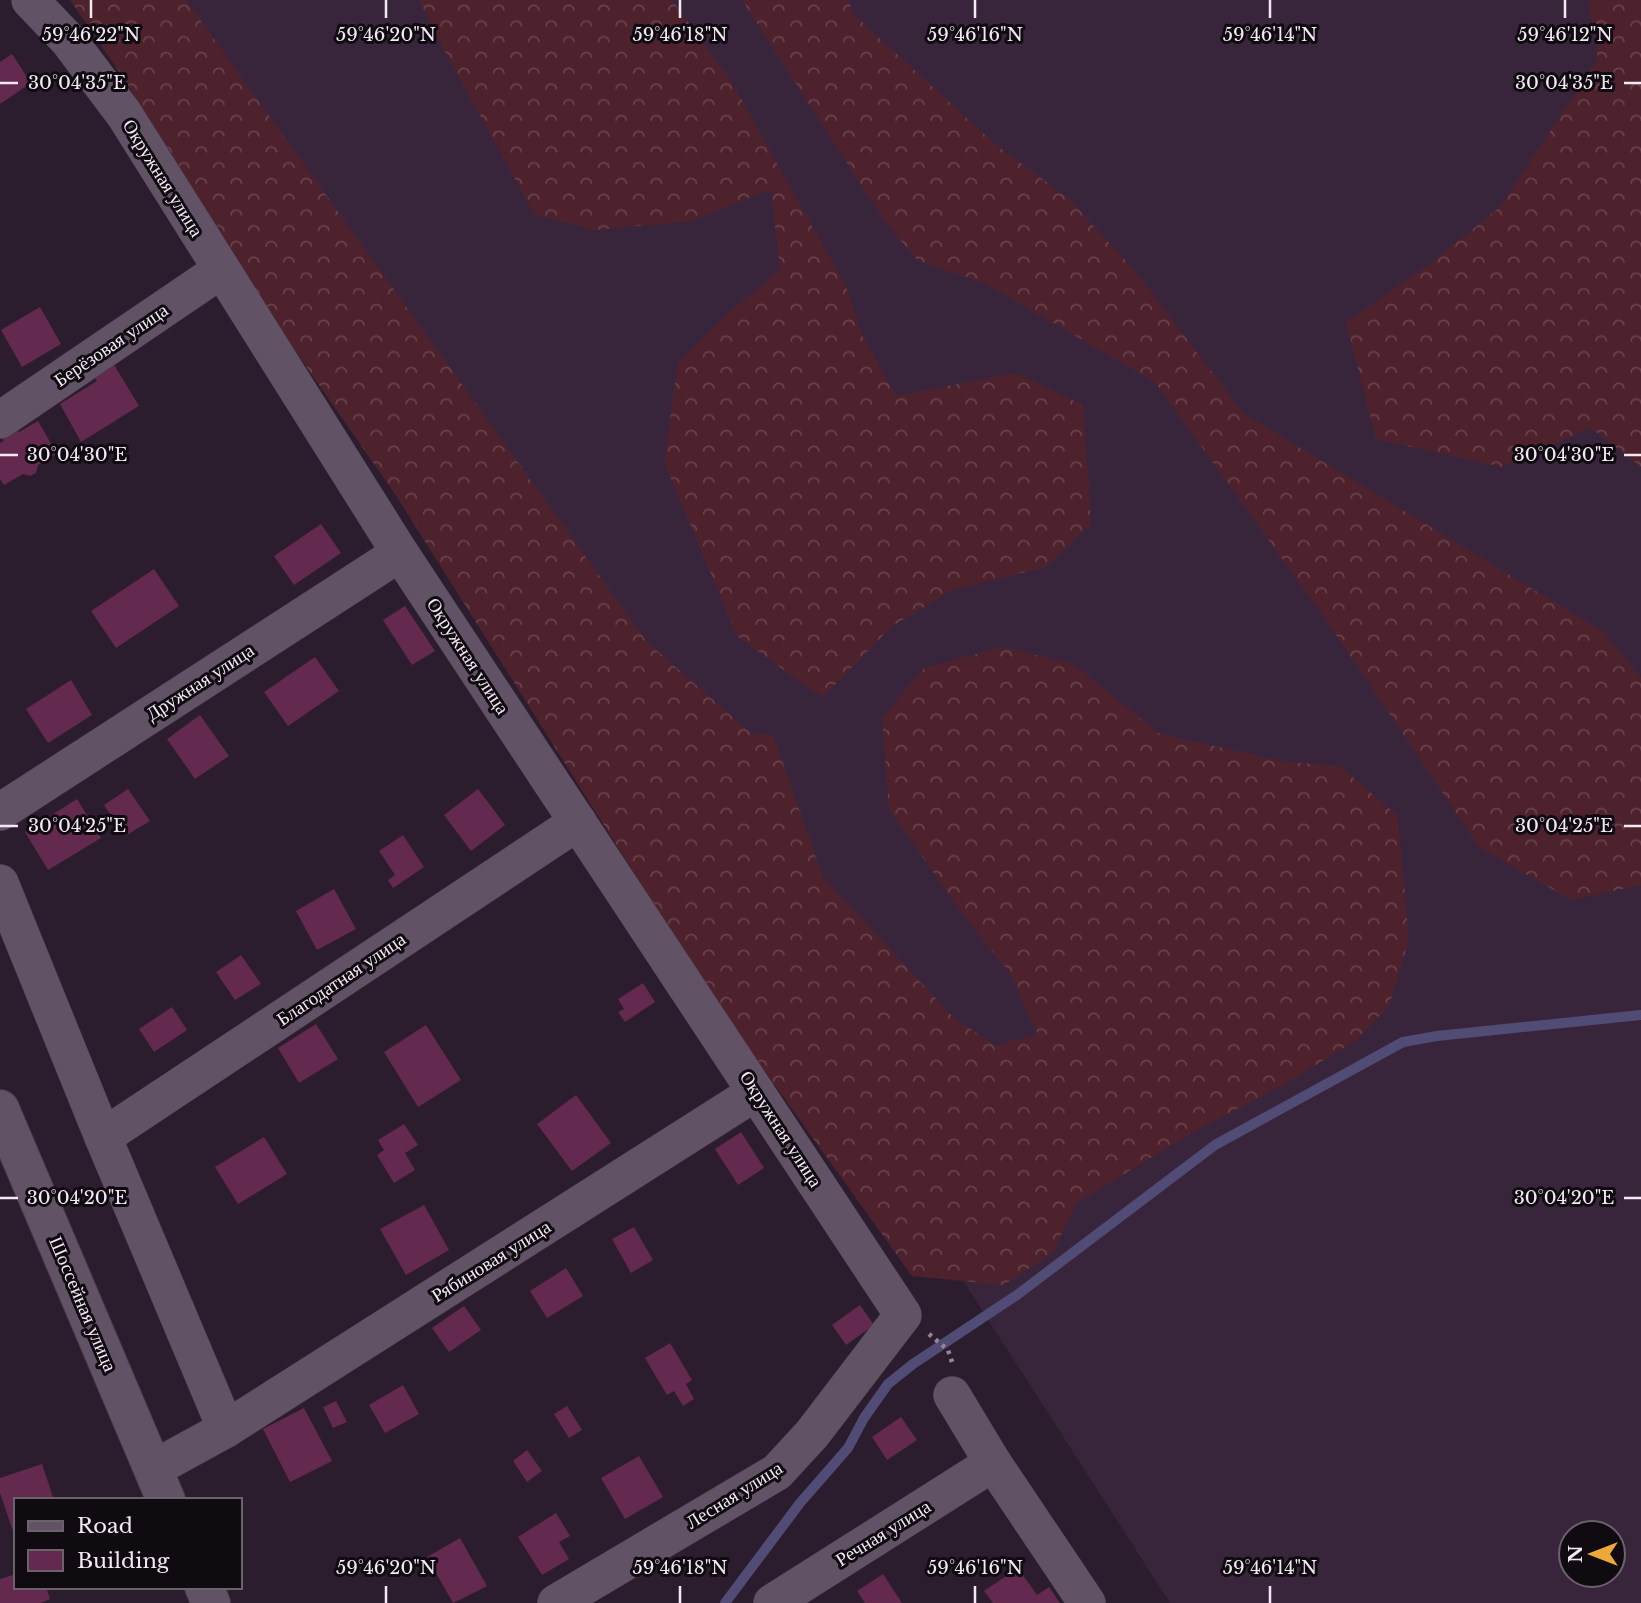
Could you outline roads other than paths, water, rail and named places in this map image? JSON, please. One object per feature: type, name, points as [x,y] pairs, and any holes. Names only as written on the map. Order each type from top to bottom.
[{"type":"main road","name":"Шоссейная улица","points":[[0,1109],[159,1485]]},
{"type":"street","name":"Окружная улица","points":[[30,0],[69,41],[124,114],[400,552],[903,1315]]},
{"type":"street","name":"Берёзовая улица","points":[[0,420],[221,271]]},
{"type":"street","name":"Дружная улица","points":[[0,812],[400,552]]},
{"type":"street","name":"Благодатная улица","points":[[103,1137],[578,822]]},
{"type":"street","points":[[0,883],[226,1429]]},
{"type":"street","name":"Рябиновая улица","points":[[159,1485],[226,1429],[756,1092]]},
{"type":"street","name":"Лесная улица","points":[[556,1603],[777,1472],[812,1434],[903,1315]]},
{"type":"street","points":[[952,1395],[993,1463],[1087,1603]]},
{"type":"street","name":"Речная улица","points":[[772,1603],[993,1463]]},
{"type":"waterway","points":[[725,1603],[800,1503],[848,1448],[864,1418],[888,1384],[913,1364],[1017,1295],[1215,1145],[1403,1042],[1437,1036],[1641,1015]]}]
